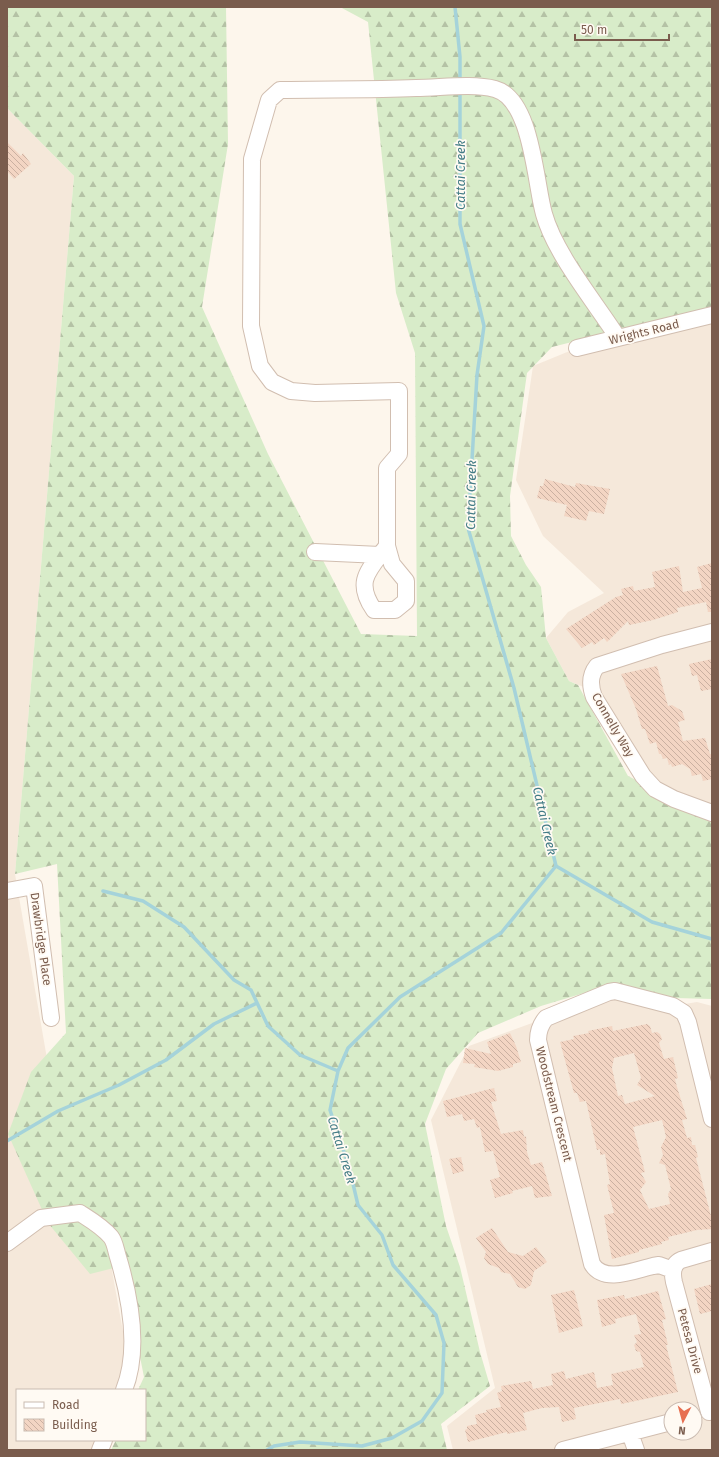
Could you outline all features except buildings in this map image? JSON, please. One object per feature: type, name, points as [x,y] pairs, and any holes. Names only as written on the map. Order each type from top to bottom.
[{"type":"street","points":[[315,552],[384,551],[387,468],[399,454],[400,392],[315,394],[291,391],[272,382],[260,366],[251,326],[252,159],[269,100],[280,90],[477,87],[496,89],[510,98],[520,112],[534,165],[544,214],[562,254],[618,338]]},
{"type":"street","name":"Wrights Road","points":[[577,348],[712,315]]},
{"type":"street","name":"Connelly Way","points":[[712,632],[662,645],[597,666],[593,671],[591,682],[594,697],[647,781],[655,789],[674,799],[712,813]]},
{"type":"street","name":"Drawbridge Place","points":[[7,891],[34,886],[51,1018]]},
{"type":"street","name":"Woodstream Crescent","points":[[673,1270],[659,1265],[612,1275],[603,1274],[596,1270],[592,1264],[538,1040],[538,1033],[542,1022],[546,1018],[614,991],[679,1009],[688,1022],[712,1119]]},
{"type":"street","points":[[7,1243],[41,1218],[80,1212],[98,1224],[113,1238],[124,1278],[133,1334],[128,1381],[124,1389]]},
{"type":"street","points":[[673,1270],[678,1261],[712,1251]]},
{"type":"street","name":"Petesa Drive","points":[[673,1270],[674,1282],[705,1413]]},
{"type":"street","points":[[563,1450],[663,1424]]},
{"type":"street","points":[[630,1433],[636,1450]]},
{"type":"shaded area","points":[[7,108],[74,176],[15,874],[50,1076],[107,1243],[131,1376],[124,1389],[16,1389],[16,1441],[96,1441],[91,1450],[7,1450]]},
{"type":"shaded area","points":[[712,315],[712,813],[655,789],[591,690],[569,681],[546,638],[568,612],[604,593],[543,536],[516,480],[533,366],[577,348]]},
{"type":"shaded area","points":[[599,995],[673,1006],[697,1002],[712,1006],[712,1450],[453,1450],[447,1426],[495,1388],[431,1120],[469,1046],[546,1018]]},
{"type":"green space","points":[[7,7],[226,7],[228,144],[202,307],[268,454],[361,634],[417,636],[415,353],[396,293],[368,22],[340,7],[712,7],[712,307],[552,347],[527,373],[510,496],[511,536],[526,565],[541,587],[546,638],[569,681],[578,685],[628,776],[712,818],[712,999],[675,998],[614,984],[541,1006],[478,1033],[446,1069],[425,1124],[446,1226],[460,1267],[480,1352],[490,1386],[441,1424],[447,1450],[111,1450],[116,1441],[146,1441],[146,1389],[138,1389],[144,1377],[122,1266],[90,1274],[48,1223],[8,1134],[31,1072],[66,1033],[57,864],[15,874],[74,176],[7,108]]},
{"type":"waterway","name":"Cattai Creek","points":[[455,7],[460,57],[460,82]]},
{"type":"waterway","name":"Cattai Creek","points":[[267,1450],[274,1446],[300,1442],[362,1446],[392,1438],[422,1421],[442,1393],[444,1343],[436,1315],[393,1265],[382,1235],[358,1205],[349,1167],[330,1110],[338,1071],[348,1048],[400,997],[501,933],[556,866],[514,688],[468,528],[477,375],[484,326],[460,224],[460,90]]},
{"type":"waterway","points":[[556,866],[652,922],[712,939]]},
{"type":"waterway","points":[[103,891],[143,901],[184,927],[234,980],[251,990],[268,1026],[300,1055],[338,1071]]},
{"type":"waterway","points":[[7,1141],[58,1111],[119,1085],[166,1060],[214,1024],[257,1003]]}]
